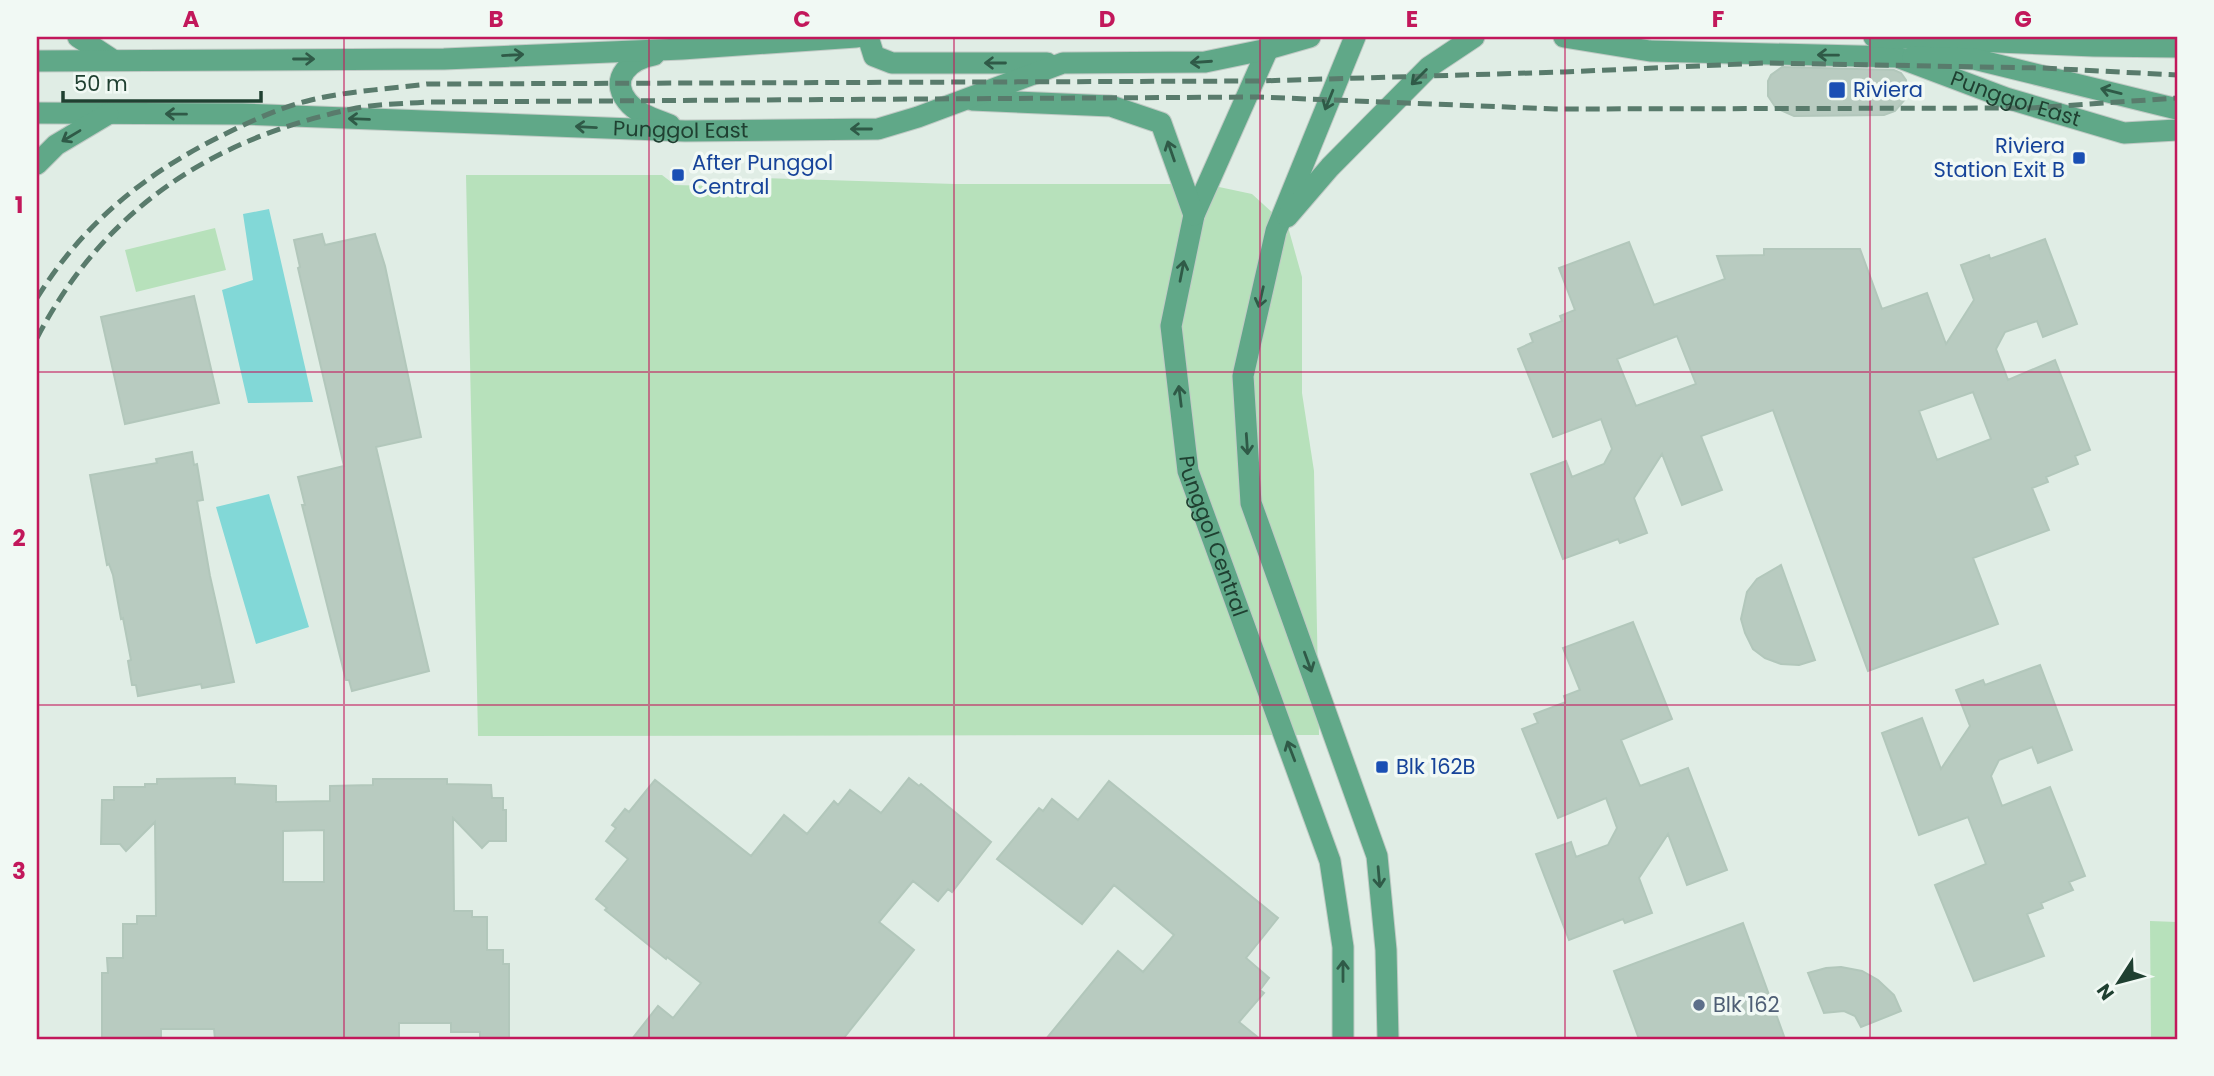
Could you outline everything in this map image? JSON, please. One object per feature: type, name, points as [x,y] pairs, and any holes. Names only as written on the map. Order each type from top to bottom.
[{"type":"main road","points":[[78,37],[113,60]]},
{"type":"main road","points":[[37,61],[444,59],[682,49],[856,37]]},
{"type":"main road","points":[[868,37],[874,56],[892,63],[1063,63]]},
{"type":"main road","name":"Punggol East","points":[[37,113],[242,114],[685,131],[878,129],[918,117],[1063,63],[1205,62],[1270,43],[1310,37]]},
{"type":"main road","points":[[1355,37],[1276,231],[1243,376],[1251,503],[1377,856],[1386,950],[1388,1039]]},
{"type":"main road","points":[[1276,231],[1330,167],[1429,67],[1474,37]]},
{"type":"main road","name":"Punggol East","points":[[1564,37],[1650,51],[1897,57],[2006,99],[2124,133],[2177,130]]},
{"type":"main road","name":"Punggol East","points":[[1874,37],[2177,47]]},
{"type":"main road","name":"Punggol Central","points":[[1270,43],[1194,215],[1171,326],[1188,471],[1330,861],[1343,947],[1343,1039]]},
{"type":"main road","points":[[682,49],[649,56],[629,64],[621,78],[620,89],[627,102],[646,116],[685,131]]},
{"type":"main road","points":[[1897,57],[1974,59],[2177,109]]},
{"type":"main road","points":[[960,100],[1111,106],[1161,123],[1194,215]]},
{"type":"main road","points":[[37,164],[57,145],[110,113]]},
{"type":"green space","points":[[466,175],[662,175],[675,185],[750,187],[762,178],[955,184],[1205,184],[1252,194],[1288,227],[1302,277],[1302,393],[1314,471],[1319,735],[478,736]]},
{"type":"green space","points":[[215,228],[226,270],[136,292],[125,250]]},
{"type":"green space","points":[[2150,921],[2177,922],[2177,1039],[2151,1039]]},
{"type":"water","points":[[269,209],[313,402],[248,403],[222,290],[253,280],[243,214]]},
{"type":"water","points":[[269,494],[309,627],[256,644],[216,507]]},
{"type":"building","name":"Riviera","points":[[1782,67],[1894,70],[1901,73],[1906,80],[1907,97],[1895,111],[1884,115],[1794,116],[1776,108],[1768,96],[1768,81],[1771,75]]},
{"type":"building","points":[[322,234],[325,245],[375,234],[385,266],[421,437],[376,447],[429,671],[352,691],[349,680],[346,680],[302,505],[305,505],[298,477],[344,466],[298,268],[300,267],[294,240]]},
{"type":"building","points":[[2045,239],[2077,324],[2043,337],[2037,321],[2005,332],[1996,349],[2008,380],[2055,360],[2090,450],[2075,456],[2078,464],[2046,477],[2048,482],[2032,488],[2049,530],[1973,558],[1998,624],[1868,671],[1773,410],[1701,436],[1722,490],[1682,505],[1662,454],[1634,498],[1647,533],[1620,543],[1618,539],[1563,559],[1531,474],[1566,461],[1572,477],[1604,464],[1612,449],[1601,419],[1553,437],[1518,349],[1533,342],[1530,334],[1562,321],[1560,316],[1575,310],[1559,268],[1629,242],[1654,305],[1725,279],[1717,256],[1764,255],[1764,249],[1860,249],[1882,309],[1927,293],[1946,344],[1974,300],[1961,265],[1989,255],[1990,259]],"holes":[[[1677,336],[1696,384],[1636,406],[1617,359]],[[1973,392],[1991,439],[1937,460],[1919,411]]]},
{"type":"building","points":[[194,296],[219,403],[125,424],[101,317]]},
{"type":"building","points":[[192,452],[194,465],[197,464],[203,500],[197,501],[210,576],[234,682],[202,688],[201,684],[138,696],[136,685],[132,685],[128,661],[131,660],[123,618],[121,619],[113,575],[109,564],[107,565],[90,475],[157,463],[156,459]]},
{"type":"building","points":[[1781,565],[1815,660],[1799,665],[1781,664],[1765,658],[1753,649],[1741,619],[1747,592],[1757,579]]},
{"type":"building","points":[[1633,622],[1672,719],[1621,740],[1640,786],[1688,768],[1727,870],[1687,885],[1668,834],[1639,878],[1652,913],[1625,923],[1623,919],[1569,940],[1536,854],[1571,842],[1576,857],[1608,845],[1617,828],[1606,798],[1558,818],[1522,729],[1538,723],[1534,714],[1566,702],[1564,696],[1580,690],[1563,648]]},
{"type":"building","points":[[2040,665],[2072,750],[2038,763],[2032,747],[1999,760],[1991,776],[2002,806],[2050,787],[2085,876],[2069,882],[2073,890],[2041,903],[2043,908],[2027,914],[2044,956],[1974,981],[1935,885],[1986,864],[1968,817],[1919,835],[1882,733],[1922,718],[1941,769],[1970,726],[1956,690],[1983,680],[1985,685]]},
{"type":"building","points":[[235,778],[235,784],[276,786],[276,802],[330,801],[330,786],[373,785],[373,779],[447,779],[447,784],[491,785],[492,798],[503,798],[503,810],[506,810],[506,841],[489,841],[482,848],[453,818],[454,911],[472,911],[472,917],[487,917],[487,950],[503,950],[503,964],[509,964],[509,1039],[480,1039],[480,1032],[451,1032],[451,1023],[399,1023],[399,1039],[215,1039],[214,1029],[161,1029],[161,1037],[102,1039],[102,973],[108,973],[107,958],[123,958],[123,924],[137,924],[137,916],[156,916],[155,822],[126,851],[120,844],[101,844],[102,800],[114,800],[114,787],[145,787],[145,784],[157,784],[157,779]],"holes":[[[324,830],[324,882],[283,882],[283,831]]]},
{"type":"building","points":[[909,778],[919,786],[921,784],[991,842],[952,892],[948,889],[938,901],[913,881],[879,922],[914,950],[843,1039],[632,1039],[658,1006],[673,1018],[701,983],[667,957],[666,959],[605,910],[607,908],[596,899],[628,859],[606,841],[616,828],[612,825],[625,809],[629,812],[655,780],[751,856],[784,815],[807,834],[834,801],[838,805],[850,790],[881,813]]},
{"type":"building","points":[[1109,781],[1278,918],[1246,958],[1269,978],[1260,990],[1264,993],[1239,1022],[1260,1039],[1046,1039],[1118,951],[1143,972],[1174,935],[1114,885],[1082,924],[997,859],[1039,808],[1043,811],[1052,799],[1078,820]]},
{"type":"building","name":"Blk 162","points":[[1743,923],[1785,1039],[1639,1039],[1614,971]]},
{"type":"building","points":[[1841,967],[1862,971],[1878,980],[1894,995],[1901,1011],[1861,1027],[1855,1016],[1844,1011],[1824,1013],[1808,973]]},
{"type":"railway","points":[[37,298],[74,248],[116,205],[164,169],[217,138],[251,121],[299,103],[339,94],[427,84],[1258,81],[1764,63],[2042,68],[2177,75]]},
{"type":"railway","points":[[37,338],[64,292],[95,252],[129,217],[167,186],[208,161],[253,139],[301,122],[370,106],[426,102],[1259,97],[1555,109],[2031,108],[2177,98]]},
{"type":"place","name":"Riviera","points":[[1837,90]]},
{"type":"place","name":"Riviera Station Exit B","points":[[2079,158]]},
{"type":"place","name":"After Punggol Central","points":[[678,175]]},
{"type":"place","name":"Blk 162B","points":[[1382,767]]},
{"type":"place","name":"Blk 162","points":[[1699,1005]]}]
